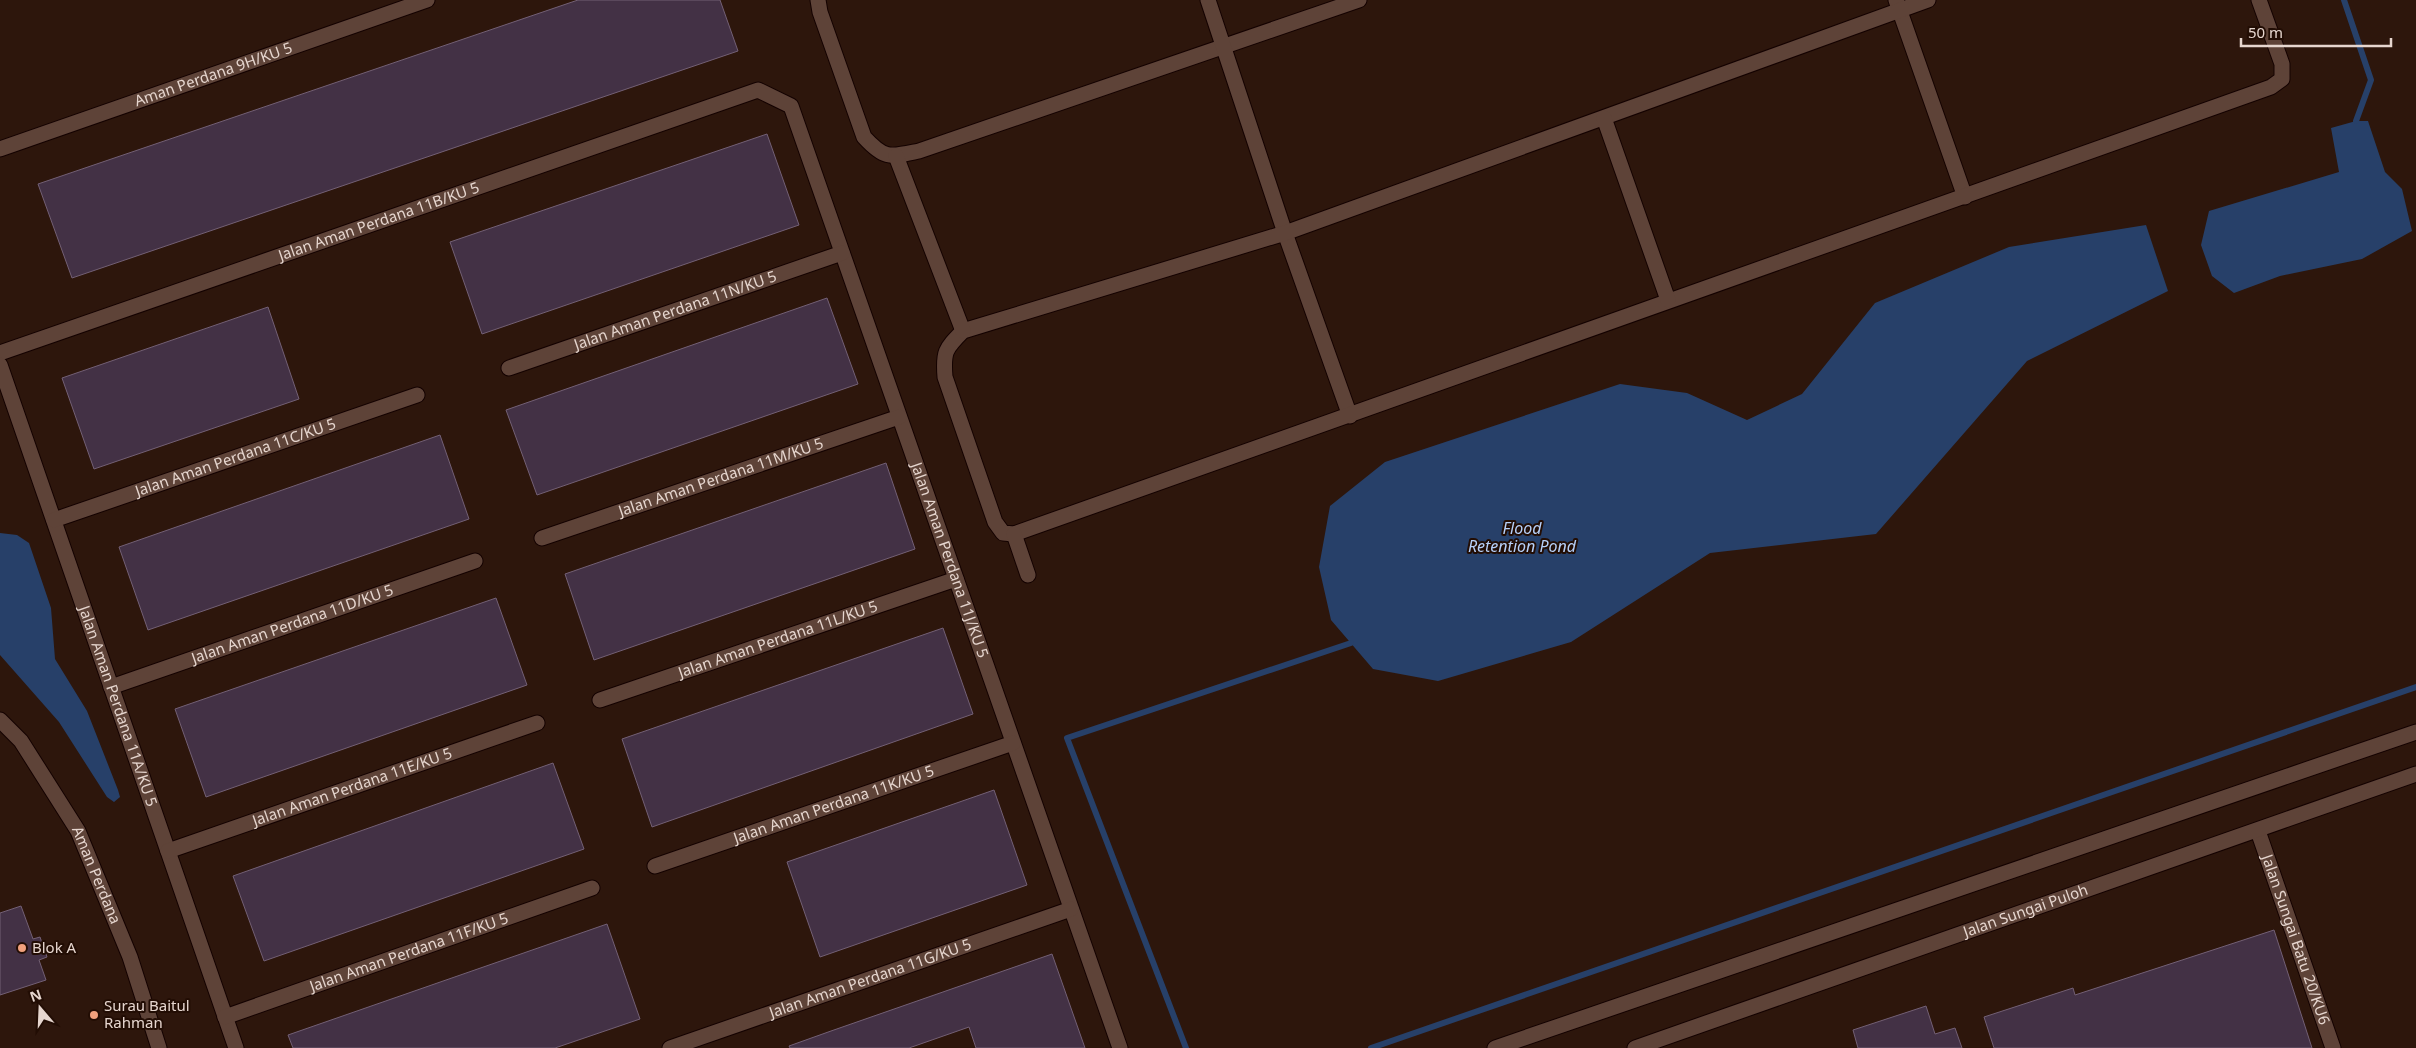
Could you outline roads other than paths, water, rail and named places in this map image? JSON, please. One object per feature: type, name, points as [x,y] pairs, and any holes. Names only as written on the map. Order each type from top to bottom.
[{"type":"street","name":"Aman Perdana 9H/KU 5","points":[[0,149],[427,0]]},
{"type":"street","points":[[818,0],[820,12],[864,137],[878,152],[896,156],[1224,48],[1358,0]]},
{"type":"street","points":[[1208,0],[1285,232],[1350,416]]},
{"type":"street","points":[[1928,0],[1897,4],[1604,118],[1285,232],[964,331],[952,342],[944,356],[945,377],[995,522],[1003,533],[1014,534],[2271,87],[2282,79],[2282,64],[2259,0]]},
{"type":"street","points":[[1897,4],[1964,197]]},
{"type":"street","name":"Jalan Aman Perdana 11J/KU 5","points":[[758,90],[791,106],[1120,1048]]},
{"type":"street","name":"Jalan Aman Perdana 11B/KU 5","points":[[0,353],[758,90]]},
{"type":"street","points":[[1604,118],[1668,300]]},
{"type":"street","points":[[896,156],[964,331]]},
{"type":"street","name":"Jalan Aman Perdana 11N/KU 5","points":[[509,368],[842,253]]},
{"type":"street","name":"Jalan Aman Perdana 11A/KU 5","points":[[0,365],[236,1048]]},
{"type":"street","name":"Jalan Aman Perdana 11C/KU 5","points":[[54,520],[417,395]]},
{"type":"street","name":"Jalan Aman Perdana 11M/KU 5","points":[[542,538],[899,417]]},
{"type":"street","points":[[1014,534],[1028,576]]},
{"type":"street","name":"Jalan Aman Perdana 11D/KU 5","points":[[111,687],[474,561]]},
{"type":"street","name":"Jalan Aman Perdana 11L/KU 5","points":[[600,700],[956,578]]},
{"type":"street","name":"Aman Perdana","points":[[0,720],[21,741],[78,831],[130,957],[160,1048]]},
{"type":"street","name":"Jalan Aman Perdana 11E/KU 5","points":[[168,851],[537,723]]},
{"type":"street","points":[[1495,1048],[2416,732]]},
{"type":"street","name":"Jalan Aman Perdana 11K/KU 5","points":[[655,866],[1013,743]]},
{"type":"street","name":"Jalan Sungai Puloh","points":[[1635,1048],[2416,774]]},
{"type":"street","name":"Jalan Sungai Batu 20/KU6","points":[[2258,831],[2333,1048]]},
{"type":"street","name":"Jalan Aman Perdana 11F/KU 5","points":[[225,1016],[592,888]]},
{"type":"street","name":"Jalan Aman Perdana 11G/KU 5","points":[[670,1048],[1071,909]]},
{"type":"water","points":[[2356,121],[2368,121],[2385,172],[2402,189],[2412,231],[2362,259],[2280,276],[2234,293],[2212,276],[2201,245],[2209,211],[2339,172],[2331,128]]},
{"type":"water","name":"Flood Retention Pond","points":[[2146,225],[2168,291],[2027,361],[1876,534],[1710,553],[1571,642],[1438,681],[1373,669],[1331,620],[1319,567],[1330,506],[1385,462],[1620,384],[1687,393],[1747,420],[1802,394],[1875,303],[2009,247]]},
{"type":"water","points":[[0,533],[17,535],[29,543],[51,608],[55,659],[87,711],[118,790],[120,797],[114,802],[107,797],[59,722],[0,655]]},
{"type":"waterway","points":[[2344,0],[2371,80],[2356,121]]},
{"type":"waterway","points":[[1186,1048],[1067,738],[1351,643]]},
{"type":"waterway","points":[[1371,1048],[2416,687]]},
{"type":"place","name":"Blok A","points":[[22,948]]},
{"type":"place","name":"Surau Baitul Rahman","points":[[94,1015]]}]
